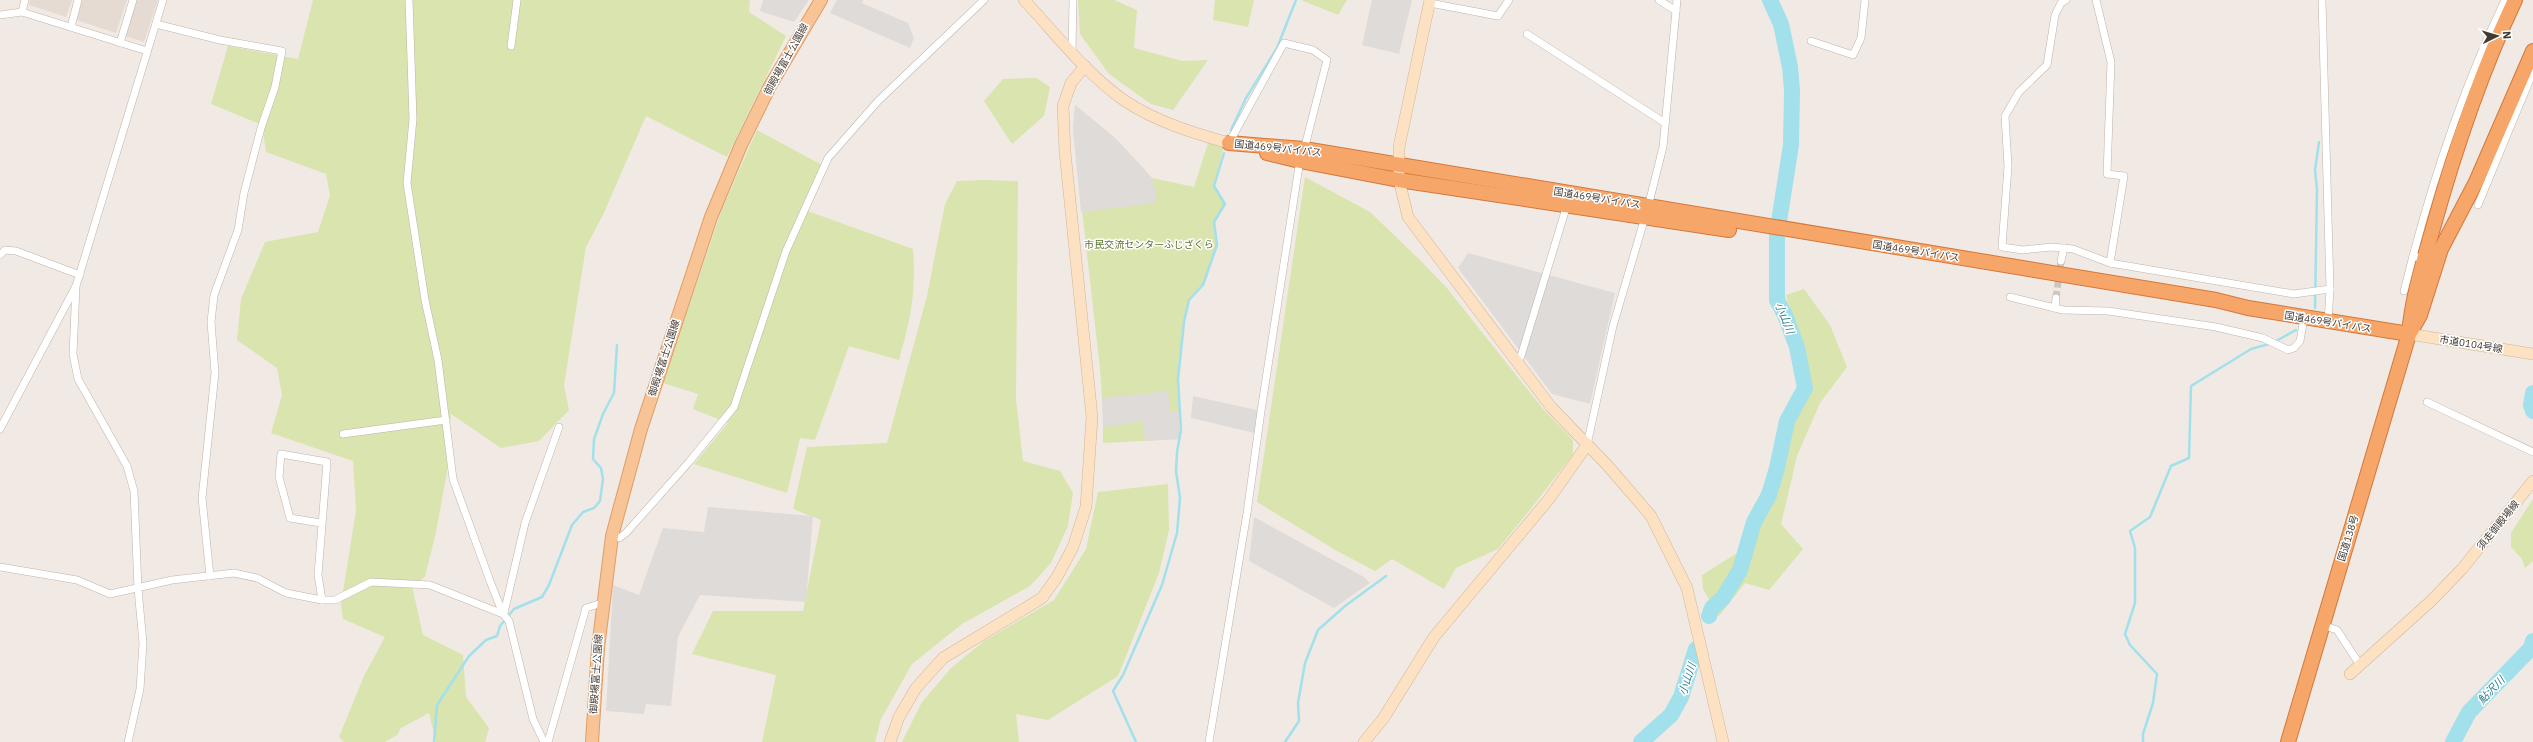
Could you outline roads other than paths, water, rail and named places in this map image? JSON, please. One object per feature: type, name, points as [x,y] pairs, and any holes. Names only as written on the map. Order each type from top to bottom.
[{"type":"highway","points":[[2409,334],[2419,258],[2456,146],[2501,29],[2515,0]]},
{"type":"highway","points":[[2409,334],[2420,315],[2442,249],[2476,182],[2533,51]]},
{"type":"highway","name":"国道469号バイパス","points":[[1229,143],[1302,155],[1567,205],[1647,212]]},
{"type":"highway","name":"国道469号バイパス","points":[[1398,173],[1771,232],[2217,308],[2248,308],[2409,334]]},
{"type":"highway","name":"国道138号","points":[[2288,742],[2409,334]]},
{"type":"main road","name":"御殿場富士公園線","points":[[592,742],[602,603],[612,536],[641,429],[711,216],[741,145],[770,86],[821,0]]},
{"type":"street","points":[[22,12],[25,0]]},
{"type":"street","points":[[70,27],[78,0]]},
{"type":"street","points":[[120,42],[133,0]]},
{"type":"street","points":[[0,429],[76,286],[163,0]]},
{"type":"street","points":[[410,0],[413,119],[407,184],[446,420],[453,479],[490,582],[504,614],[509,621],[533,719],[544,742]]},
{"type":"street","points":[[511,46],[517,0]]},
{"type":"street","points":[[612,536],[619,538],[626,533],[734,407],[786,251],[828,158],[878,101],[984,0]]},
{"type":"street","points":[[1024,0],[1085,66],[1125,101],[1143,112],[1168,124],[1229,143],[1284,43],[1313,50],[1326,60],[1302,155],[1261,411],[1247,513],[1209,742]]},
{"type":"street","points":[[1072,0],[1072,51]]},
{"type":"street","points":[[1509,0],[1498,16],[1430,1],[1400,147],[1398,173],[1404,206],[1414,226],[1551,407],[1652,516],[1677,564],[1693,611],[1723,742]]},
{"type":"street","points":[[1659,0],[1676,10]]},
{"type":"street","points":[[1364,742],[1383,719],[1434,637],[1549,500],[1587,445],[1613,326],[1647,212],[1663,147],[1677,0]]},
{"type":"street","points":[[1811,41],[1853,55],[1861,38],[1865,0]]},
{"type":"street","points":[[2066,0],[2061,3],[2055,15],[2047,65],[2019,92],[2005,116],[2008,166],[2002,247],[2023,250],[2073,248],[2110,263],[2294,294],[2330,289]]},
{"type":"street","points":[[2096,0],[2110,62],[2107,174],[2124,176],[2110,263]]},
{"type":"street","points":[[2322,0],[2330,289],[2328,322]]},
{"type":"street","points":[[2404,291],[2419,258],[2426,207],[2435,188],[2463,97],[2504,0]]},
{"type":"street","points":[[0,15],[22,12],[147,51]]},
{"type":"street","points":[[156,24],[220,40],[282,51],[275,87],[261,128],[244,193],[238,230],[214,295],[211,322],[215,373],[202,498],[210,576]]},
{"type":"street","points":[[1527,34],[1665,123]]},
{"type":"street","points":[[890,742],[899,717],[916,688],[943,658],[1042,598],[1057,577],[1074,547],[1086,507],[1092,417],[1065,152],[1063,106],[1071,82],[1085,66]]},
{"type":"street","points":[[2478,205],[2533,72]]},
{"type":"street","points":[[1517,361],[1521,356],[1567,205]]},
{"type":"street","points":[[2061,261],[2064,248]]},
{"type":"street","points":[[0,255],[5,250],[16,251],[80,275]]},
{"type":"street","points":[[76,286],[73,354],[78,379],[127,466],[134,491],[138,589],[143,643],[140,689],[128,742]]},
{"type":"street","points":[[2010,297],[2055,308],[2108,311],[2216,327],[2262,338],[2288,350],[2294,348],[2300,341],[2304,318]]},
{"type":"street","points":[[2055,308],[2056,298]]},
{"type":"street","name":"市道0104号線","points":[[2409,334],[2533,354]]},
{"type":"street","points":[[2427,402],[2533,452]]},
{"type":"street","points":[[343,434],[446,420]]},
{"type":"street","points":[[504,614],[525,523],[559,427]]},
{"type":"street","points":[[321,523],[290,518],[279,477],[281,454],[327,462],[318,576],[322,600]]},
{"type":"street","name":"須走御殿場線","points":[[2350,674],[2462,569],[2533,481]]},
{"type":"street","points":[[0,567],[77,580],[110,594],[138,589],[172,580],[234,573],[247,575],[286,593],[322,600],[334,600],[371,582],[430,586],[504,614]]},
{"type":"street","points":[[548,742],[586,608],[602,603]]},
{"type":"street","points":[[2322,625],[2337,630],[2360,665]]},
{"type":"waterway","points":[[1231,130],[1246,98],[1277,48],[1296,0]]},
{"type":"waterway","name":"小山川","points":[[1709,616],[1712,608],[1723,598],[1740,570],[1754,522],[1769,495],[1777,468],[1787,421],[1805,388],[1797,347],[1785,315],[1777,300],[1777,234],[1791,145],[1792,90],[1790,67],[1781,24],[1770,0]]},
{"type":"waterway","points":[[2315,308],[2317,190],[2315,170],[2319,142]]},
{"type":"waterway","points":[[1136,742],[1113,691],[1123,675],[1162,585],[1177,533],[1180,498],[1176,471],[1177,452],[1181,430],[1178,379],[1184,322],[1189,300],[1203,285],[1217,245],[1214,222],[1225,204],[1214,186],[1224,153]]},
{"type":"waterway","points":[[2276,341],[2296,330]]},
{"type":"waterway","points":[[2143,742],[2143,734],[2153,703],[2157,674],[2130,645],[2125,634],[2135,603],[2135,548],[2130,531],[2150,517],[2171,466],[2189,458],[2191,386],[2251,349],[2269,344]]},
{"type":"waterway","points":[[434,742],[437,705],[469,656],[486,640],[497,636],[500,626],[514,609],[542,597],[549,585],[572,525],[583,512],[594,508],[600,501],[603,479],[601,468],[593,459],[594,439],[603,414],[614,393],[617,345]]},
{"type":"waterway","name":"鮎沢川","points":[[2533,393],[2531,405],[2533,411]]},
{"type":"waterway","points":[[1285,742],[1299,721],[1298,703],[1305,663],[1318,630],[1345,606],[1386,576]]},
{"type":"waterway","name":"鮎沢川","points":[[2453,742],[2469,712],[2531,648],[2533,641]]},
{"type":"waterway","name":"小山川","points":[[1641,742],[1671,715],[1681,697],[1696,649]]},
{"type":"tunnel","points":[[2056,298],[2061,261]]},
{"type":"park label","name":"市民交流センターふじざくら","points":[[1149,244]]}]
